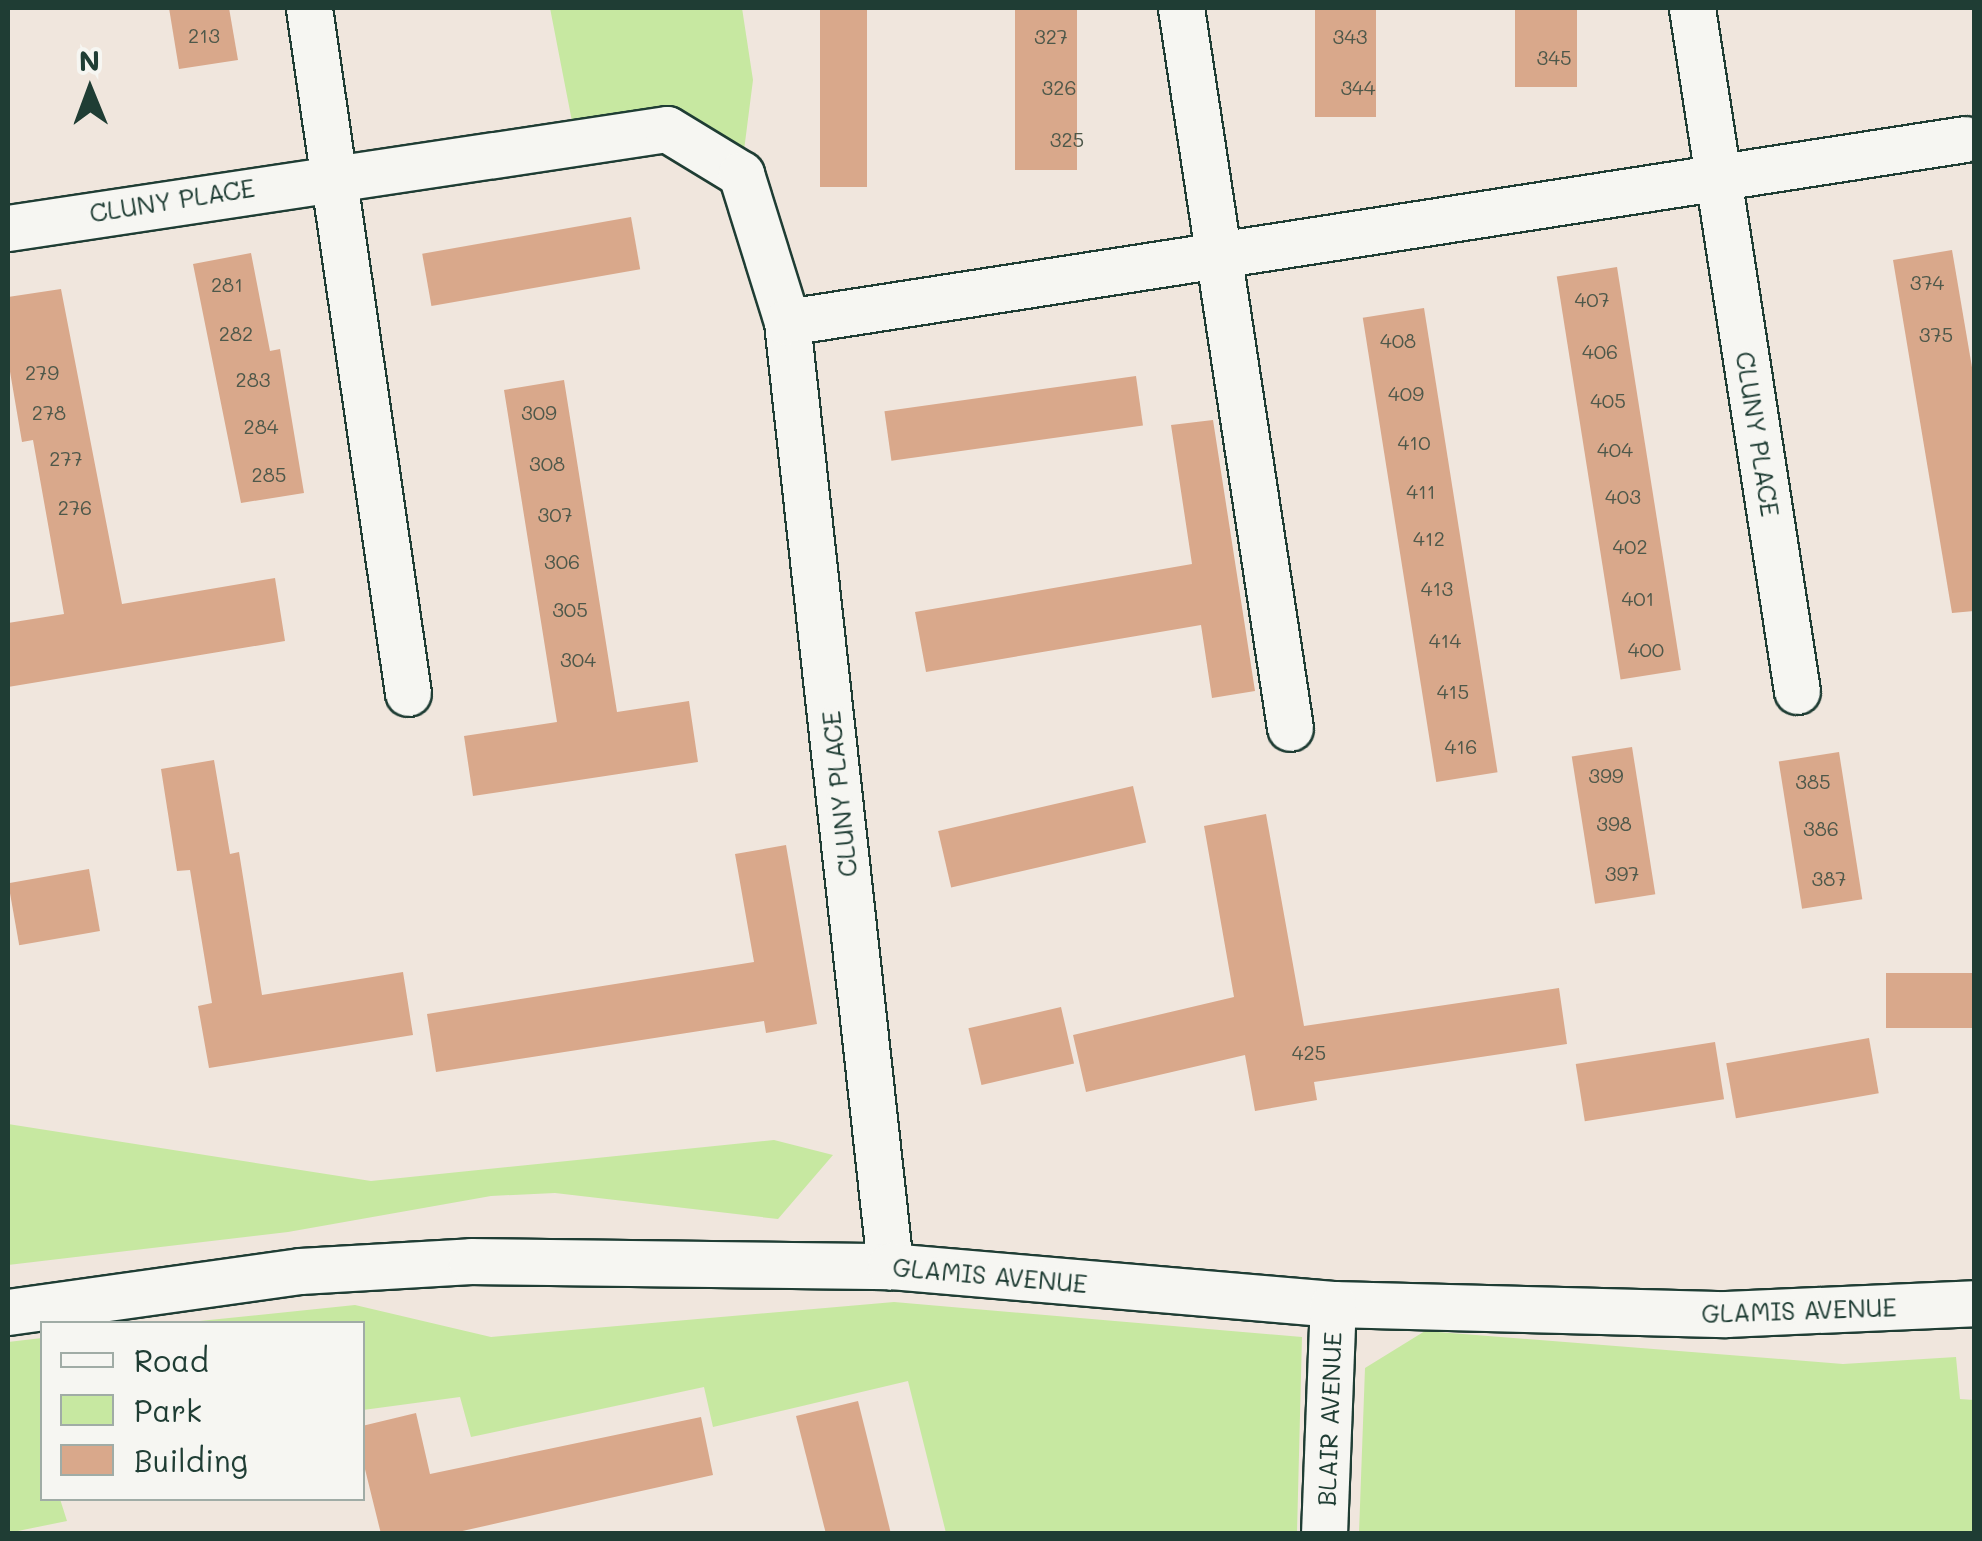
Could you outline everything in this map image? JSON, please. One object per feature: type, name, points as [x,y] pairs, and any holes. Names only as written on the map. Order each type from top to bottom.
[{"type":"street","points":[[308,8],[337,174],[408,693]]},
{"type":"street","points":[[1180,8],[1290,728]]},
{"type":"street","name":"CLUNY PLACE","points":[[1692,8],[1797,691]]},
{"type":"street","name":"CLUNY PLACE","points":[[8,228],[337,174],[667,129],[741,174],[787,322],[890,1266]]},
{"type":"street","points":[[787,322],[1966,139]]},
{"type":"street","name":"GLAMIS AVENUE","points":[[8,1312],[262,1275],[452,1262],[890,1266],[1334,1304],[1726,1314],[1974,1303]]},
{"type":"street","name":"BLAIR AVENUE","points":[[1324,1534],[1334,1304]]},
{"type":"green space","points":[[550,8],[742,8],[753,80],[741,174],[667,129],[576,142]]},
{"type":"green space","points":[[8,1124],[371,1181],[774,1140],[833,1155],[778,1219],[555,1193],[491,1196],[288,1232],[8,1265]]},
{"type":"green space","points":[[894,1302],[1302,1337],[1297,1533],[946,1533],[908,1381],[713,1427],[704,1387],[471,1437],[460,1397],[365,1410],[365,1321],[199,1321],[355,1305],[491,1337]]},
{"type":"green space","points":[[1425,1331],[1843,1364],[1956,1357],[1960,1399],[1974,1400],[1974,1533],[1359,1533],[1365,1368]]},
{"type":"green space","points":[[40,1338],[40,1501],[61,1501],[67,1521],[8,1533],[8,1342]]},
{"type":"building","points":[[169,8],[229,8],[238,60],[179,69]]},
{"type":"building","points":[[820,8],[867,8],[867,187],[820,187]]},
{"type":"building","points":[[1015,8],[1077,8],[1077,170],[1015,170]]},
{"type":"building","points":[[1315,8],[1376,8],[1376,117],[1315,117]]},
{"type":"building","points":[[1515,8],[1577,8],[1577,87],[1515,87]]},
{"type":"building","points":[[631,217],[640,269],[431,306],[422,254]]},
{"type":"building","points":[[1952,250],[1974,379],[1974,611],[1952,613],[1893,260]]},
{"type":"building","points":[[251,253],[270,351],[280,349],[304,493],[241,503],[193,264]]},
{"type":"building","points":[[1617,267],[1681,670],[1621,680],[1557,277]]},
{"type":"building","points":[[61,289],[122,604],[275,578],[285,641],[8,687],[8,623],[64,614],[33,440],[22,442],[8,360],[8,297]]},
{"type":"building","points":[[1424,308],[1498,772],[1436,782],[1363,318]]},
{"type":"building","points":[[1136,376],[1143,426],[891,461],[884,411]]},
{"type":"building","points":[[564,380],[617,712],[689,701],[698,762],[473,796],[464,736],[557,722],[504,390]]},
{"type":"building","points":[[1213,420],[1255,691],[1212,698],[1201,625],[926,672],[915,612],[1192,564],[1171,425]]},
{"type":"building","points":[[1632,747],[1655,894],[1595,904],[1572,757]]},
{"type":"building","points":[[1839,752],[1862,899],[1802,909],[1779,762]]},
{"type":"building","points":[[214,760],[230,854],[239,852],[262,995],[403,972],[413,1035],[209,1068],[198,1006],[212,1003],[190,870],[177,871],[161,769]]},
{"type":"building","points":[[1133,786],[1146,843],[951,888],[938,831]]},
{"type":"building","points":[[1266,814],[1304,1026],[1559,988],[1567,1044],[1314,1082],[1317,1100],[1255,1111],[1245,1055],[1086,1092],[1073,1035],[1234,997],[1204,826]]},
{"type":"building","points":[[786,845],[817,1024],[766,1033],[764,1021],[436,1072],[427,1014],[754,962],[735,854]]},
{"type":"building","points":[[89,869],[100,931],[19,945],[8,883]]},
{"type":"building","points":[[1886,973],[1974,973],[1974,1028],[1886,1028]]},
{"type":"building","points":[[1061,1007],[1074,1064],[981,1085],[968,1028]]},
{"type":"building","points":[[1869,1038],[1879,1093],[1736,1118],[1726,1063]]},
{"type":"building","points":[[1715,1042],[1724,1099],[1585,1121],[1576,1064]]},
{"type":"building","points":[[858,1401],[891,1534],[826,1534],[796,1416]]},
{"type":"building","points":[[416,1413],[430,1474],[701,1417],[713,1475],[449,1534],[381,1534],[365,1469],[365,1425]]}]
